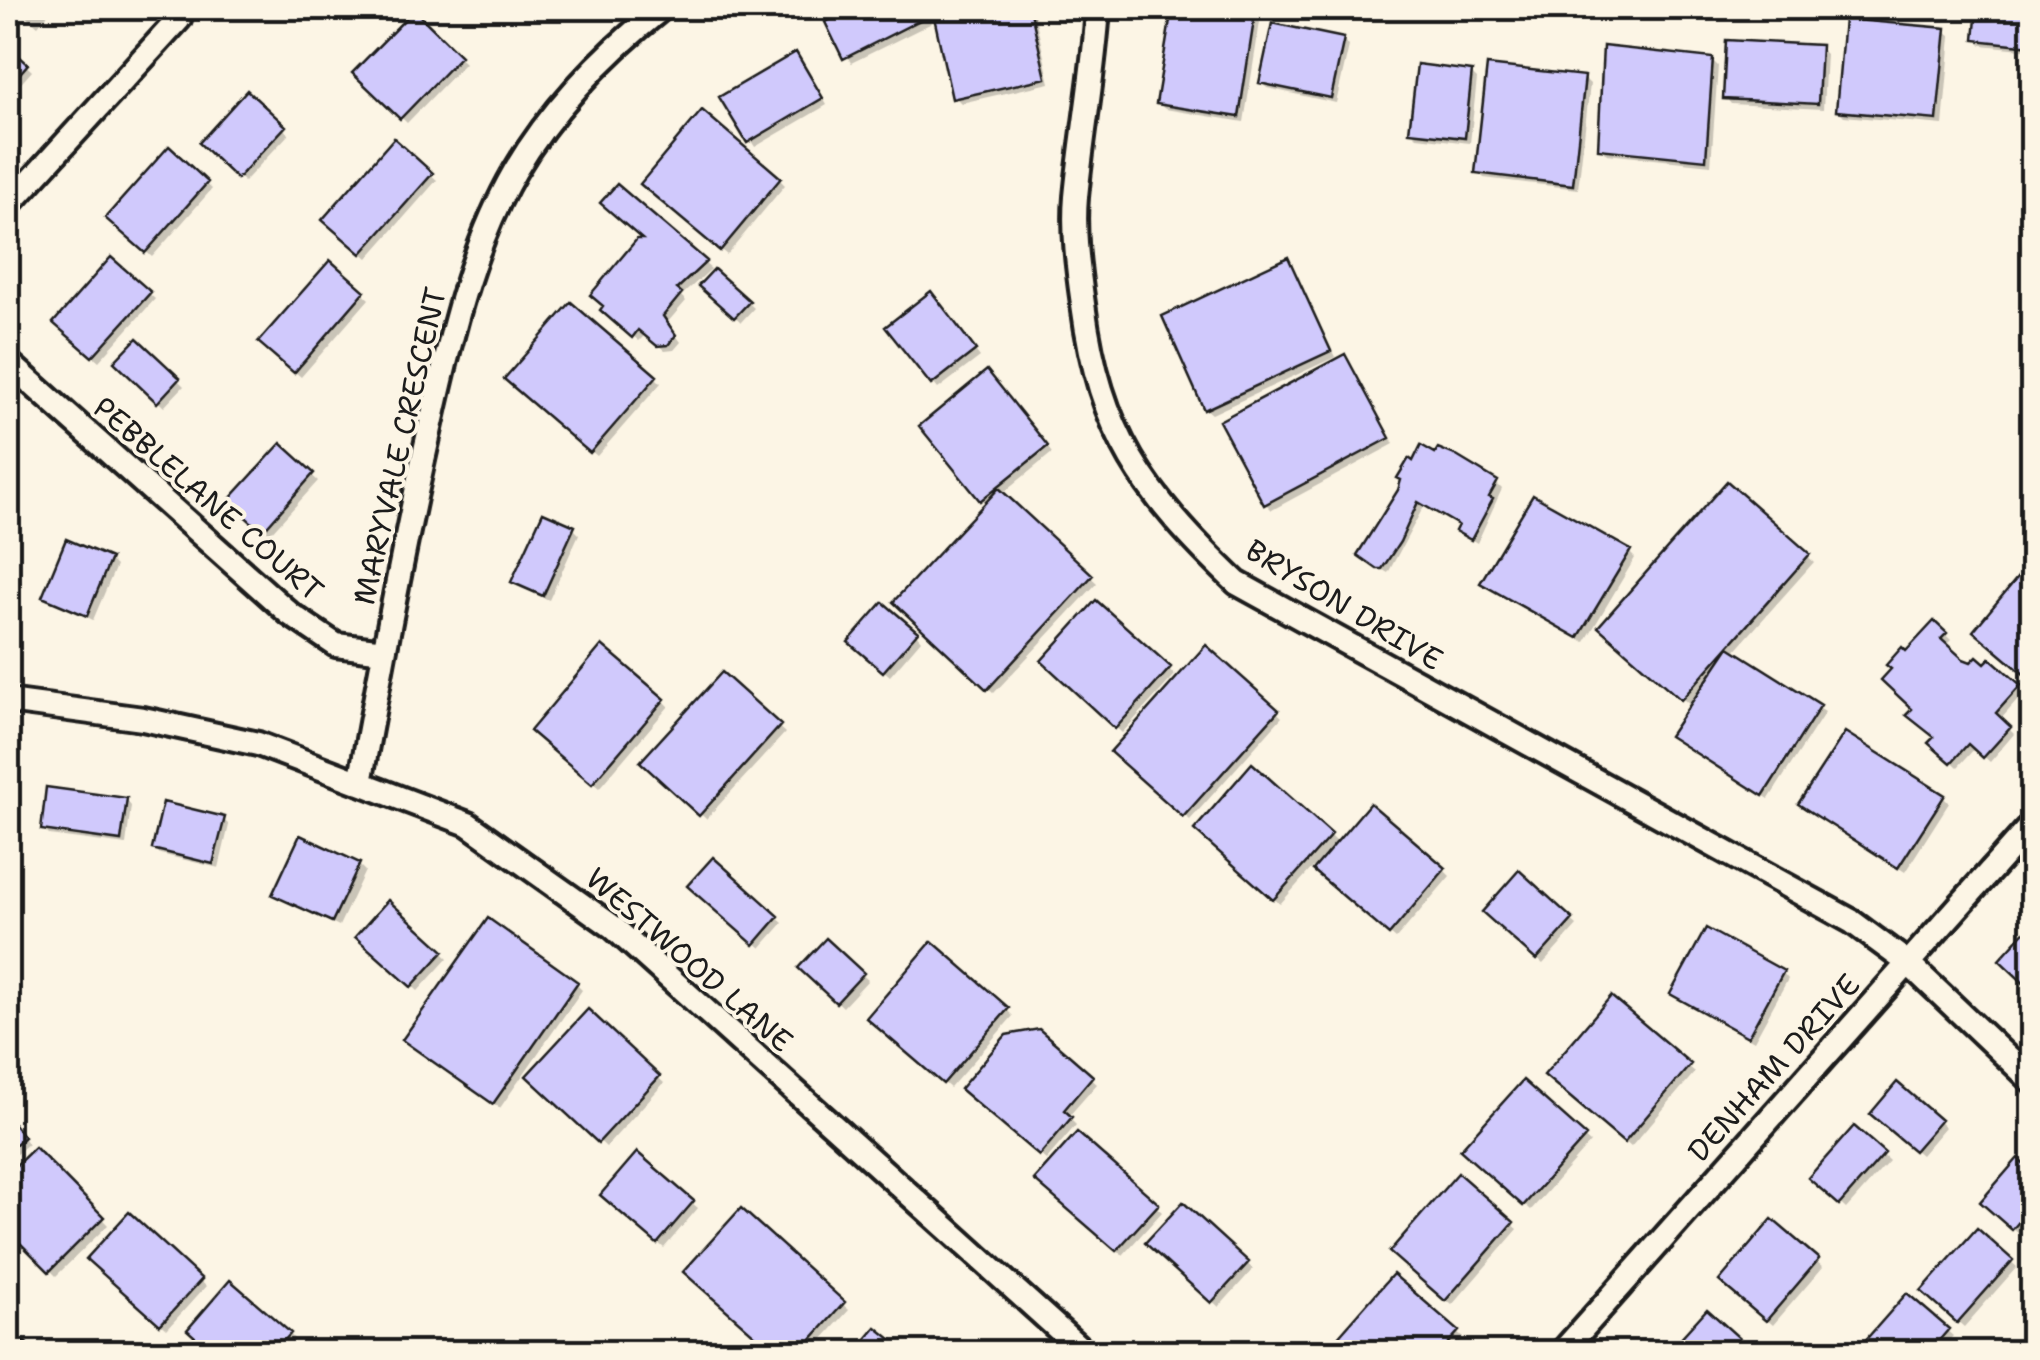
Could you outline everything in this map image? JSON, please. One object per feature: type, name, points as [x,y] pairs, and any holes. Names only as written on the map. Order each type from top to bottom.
[{"type":"street","name":"MARYVALE CRESCENT","points":[[360,783],[442,375],[488,227],[516,170],[558,114],[610,51],[662,8]]},
{"type":"street","name":"BRYSON DRIVE","points":[[1098,8],[1075,201],[1088,341],[1096,385],[1112,426],[1145,481],[1185,534],[1237,583],[1851,921],[1908,963],[2032,1081]]},
{"type":"street","points":[[8,206],[179,18]]},
{"type":"street","name":"PEBBLELANE COURT","points":[[8,362],[290,614],[336,645],[384,651]]},
{"type":"street","name":"WESTWOOD LANE","points":[[8,701],[143,719],[258,744],[468,824],[612,927],[1084,1352]]},
{"type":"street","name":"DENHAM DRIVE","points":[[1562,1352],[2032,824]]},
{"type":"street","points":[[8,1346],[16,1352]]},
{"type":"building","points":[[855,8],[923,8],[928,16],[843,59],[825,22]]},
{"type":"building","points":[[932,8],[1030,8],[1046,78],[952,99]]},
{"type":"building","points":[[1172,8],[1255,14],[1239,117],[1156,104]]},
{"type":"building","points":[[1977,8],[2032,8],[2032,46],[1974,40]]},
{"type":"building","points":[[414,10],[461,56],[400,119],[352,73]]},
{"type":"building","points":[[1844,19],[1946,28],[1937,120],[1836,111]]},
{"type":"building","points":[[1272,23],[1344,38],[1331,98],[1259,83]]},
{"type":"building","points":[[1726,40],[1821,45],[1818,104],[1723,99]]},
{"type":"building","points":[[8,46],[28,64],[8,87]]},
{"type":"building","points":[[1603,46],[1713,58],[1706,160],[1598,149]]},
{"type":"building","points":[[796,52],[823,98],[747,143],[719,97]]},
{"type":"building","points":[[1417,64],[1472,71],[1465,138],[1409,132]]},
{"type":"building","points":[[1487,65],[1585,76],[1573,185],[1475,173]]},
{"type":"building","points":[[247,90],[286,126],[237,179],[199,143]]},
{"type":"building","points":[[702,110],[781,178],[720,251],[640,184]]},
{"type":"building","points":[[394,138],[433,173],[361,254],[322,220]]},
{"type":"building","points":[[169,146],[208,182],[145,253],[105,218]]},
{"type":"building","points":[[617,184],[707,261],[677,289],[682,293],[663,316],[676,335],[668,345],[657,346],[638,330],[632,338],[600,310],[603,306],[590,295],[637,239],[642,239],[600,203]]},
{"type":"building","points":[[111,257],[151,292],[92,357],[53,323]]},
{"type":"building","points":[[1288,257],[1331,351],[1204,410],[1162,316]]},
{"type":"building","points":[[330,260],[365,291],[294,373],[258,342]]},
{"type":"building","points":[[714,269],[750,301],[734,318],[698,286]]},
{"type":"building","points":[[931,291],[976,350],[931,385],[885,327]]},
{"type":"building","points":[[571,302],[657,376],[590,453],[504,379]]},
{"type":"building","points":[[137,338],[180,378],[157,403],[114,362]]},
{"type":"building","points":[[1345,354],[1390,438],[1264,505],[1219,421]]},
{"type":"building","points":[[987,370],[1048,446],[980,501],[919,426]]},
{"type":"building","points":[[281,443],[314,473],[262,532],[228,501]]},
{"type":"building","points":[[1421,445],[1435,453],[1438,448],[1455,455],[1498,481],[1489,497],[1493,499],[1471,540],[1455,531],[1458,525],[1418,502],[1400,542],[1382,569],[1377,569],[1357,555],[1398,490],[1401,480],[1397,478]]},
{"type":"building","points":[[1727,481],[1810,554],[1681,700],[1598,627]]},
{"type":"building","points":[[999,488],[1093,575],[987,690],[893,602]]},
{"type":"building","points":[[1533,495],[1631,550],[1578,638],[1480,583]]},
{"type":"building","points":[[543,512],[575,526],[543,596],[511,582]]},
{"type":"building","points":[[66,539],[111,558],[87,616],[42,597]]},
{"type":"building","points":[[2032,560],[2032,681],[1973,631]]},
{"type":"building","points":[[1096,600],[1171,667],[1115,729],[1041,661]]},
{"type":"building","points":[[883,602],[918,632],[883,672],[848,642]]},
{"type":"building","points":[[1934,621],[1947,633],[1941,639],[1963,659],[1971,662],[1977,656],[1985,663],[1990,658],[2021,685],[1996,713],[2011,727],[1983,758],[1968,744],[1951,763],[1928,743],[1934,737],[1906,715],[1912,709],[1881,680],[1891,669],[1886,665],[1902,647],[1906,651]]},
{"type":"building","points":[[602,645],[665,699],[592,784],[530,731]]},
{"type":"building","points":[[1206,645],[1279,710],[1183,817],[1110,752]]},
{"type":"building","points":[[1729,647],[1821,705],[1763,796],[1669,736]]},
{"type":"building","points":[[722,672],[781,725],[699,816],[640,762]]},
{"type":"building","points":[[1845,732],[1945,795],[1898,868],[1798,804]]},
{"type":"building","points":[[1252,763],[1332,834],[1273,900],[1194,830]]},
{"type":"building","points":[[46,787],[127,798],[121,841],[41,830]]},
{"type":"building","points":[[163,802],[225,817],[213,864],[152,849]]},
{"type":"building","points":[[1370,803],[1446,868],[1389,935],[1313,870]]},
{"type":"building","points":[[300,835],[360,863],[332,922],[272,895]]},
{"type":"building","points":[[713,857],[779,916],[754,945],[687,886]]},
{"type":"building","points":[[1519,870],[1573,919],[1536,960],[1482,912]]},
{"type":"building","points":[[388,900],[444,951],[411,987],[355,937]]},
{"type":"building","points":[[488,918],[578,982],[493,1104],[402,1040]]},
{"type":"building","points":[[2032,924],[2032,991],[1999,960]]},
{"type":"building","points":[[1706,928],[1784,971],[1748,1037],[1670,994]]},
{"type":"building","points":[[826,938],[864,973],[836,1003],[798,968]]},
{"type":"building","points":[[932,941],[1009,1008],[943,1084],[866,1018]]},
{"type":"building","points":[[1611,996],[1691,1064],[1624,1143],[1544,1075]]},
{"type":"building","points":[[588,1009],[660,1076],[598,1143],[526,1076]]},
{"type":"building","points":[[1039,1029],[1093,1076],[1064,1110],[1072,1117],[1039,1156],[960,1089],[1006,1035]]},
{"type":"building","points":[[1523,1080],[1586,1136],[1523,1206],[1460,1150]]},
{"type":"building","points":[[1897,1082],[1941,1120],[1914,1151],[1870,1114]]},
{"type":"building","points":[[8,1116],[24,1137],[8,1151]]},
{"type":"building","points":[[1854,1126],[1885,1153],[1839,1205],[1808,1178]]},
{"type":"building","points":[[1077,1132],[1159,1204],[1116,1251],[1034,1180]]},
{"type":"building","points":[[35,1147],[104,1217],[49,1272],[8,1231],[8,1173]]},
{"type":"building","points":[[637,1152],[694,1201],[657,1244],[600,1195]]},
{"type":"building","points":[[2018,1158],[2032,1171],[2032,1206],[2012,1230],[1980,1202]]},
{"type":"building","points":[[1458,1173],[1514,1222],[1445,1301],[1389,1252]]},
{"type":"building","points":[[1183,1202],[1249,1262],[1211,1303],[1145,1243]]},
{"type":"building","points":[[741,1208],[845,1302],[800,1352],[774,1352],[683,1272]]},
{"type":"building","points":[[129,1212],[202,1279],[160,1325],[86,1259]]},
{"type":"building","points":[[1772,1219],[1819,1259],[1766,1321],[1719,1281]]},
{"type":"building","points":[[1977,1228],[2013,1260],[1957,1323],[1921,1291]]},
{"type":"building","points":[[1393,1274],[1459,1331],[1440,1352],[1335,1352],[1329,1347]]},
{"type":"building","points":[[230,1280],[291,1333],[274,1352],[212,1352],[187,1330]]},
{"type":"building","points":[[1907,1293],[1949,1329],[1929,1352],[1855,1352]]},
{"type":"building","points":[[1707,1309],[1746,1344],[1738,1352],[1668,1352]]},
{"type":"building","points":[[876,1327],[907,1352],[855,1352]]}]
